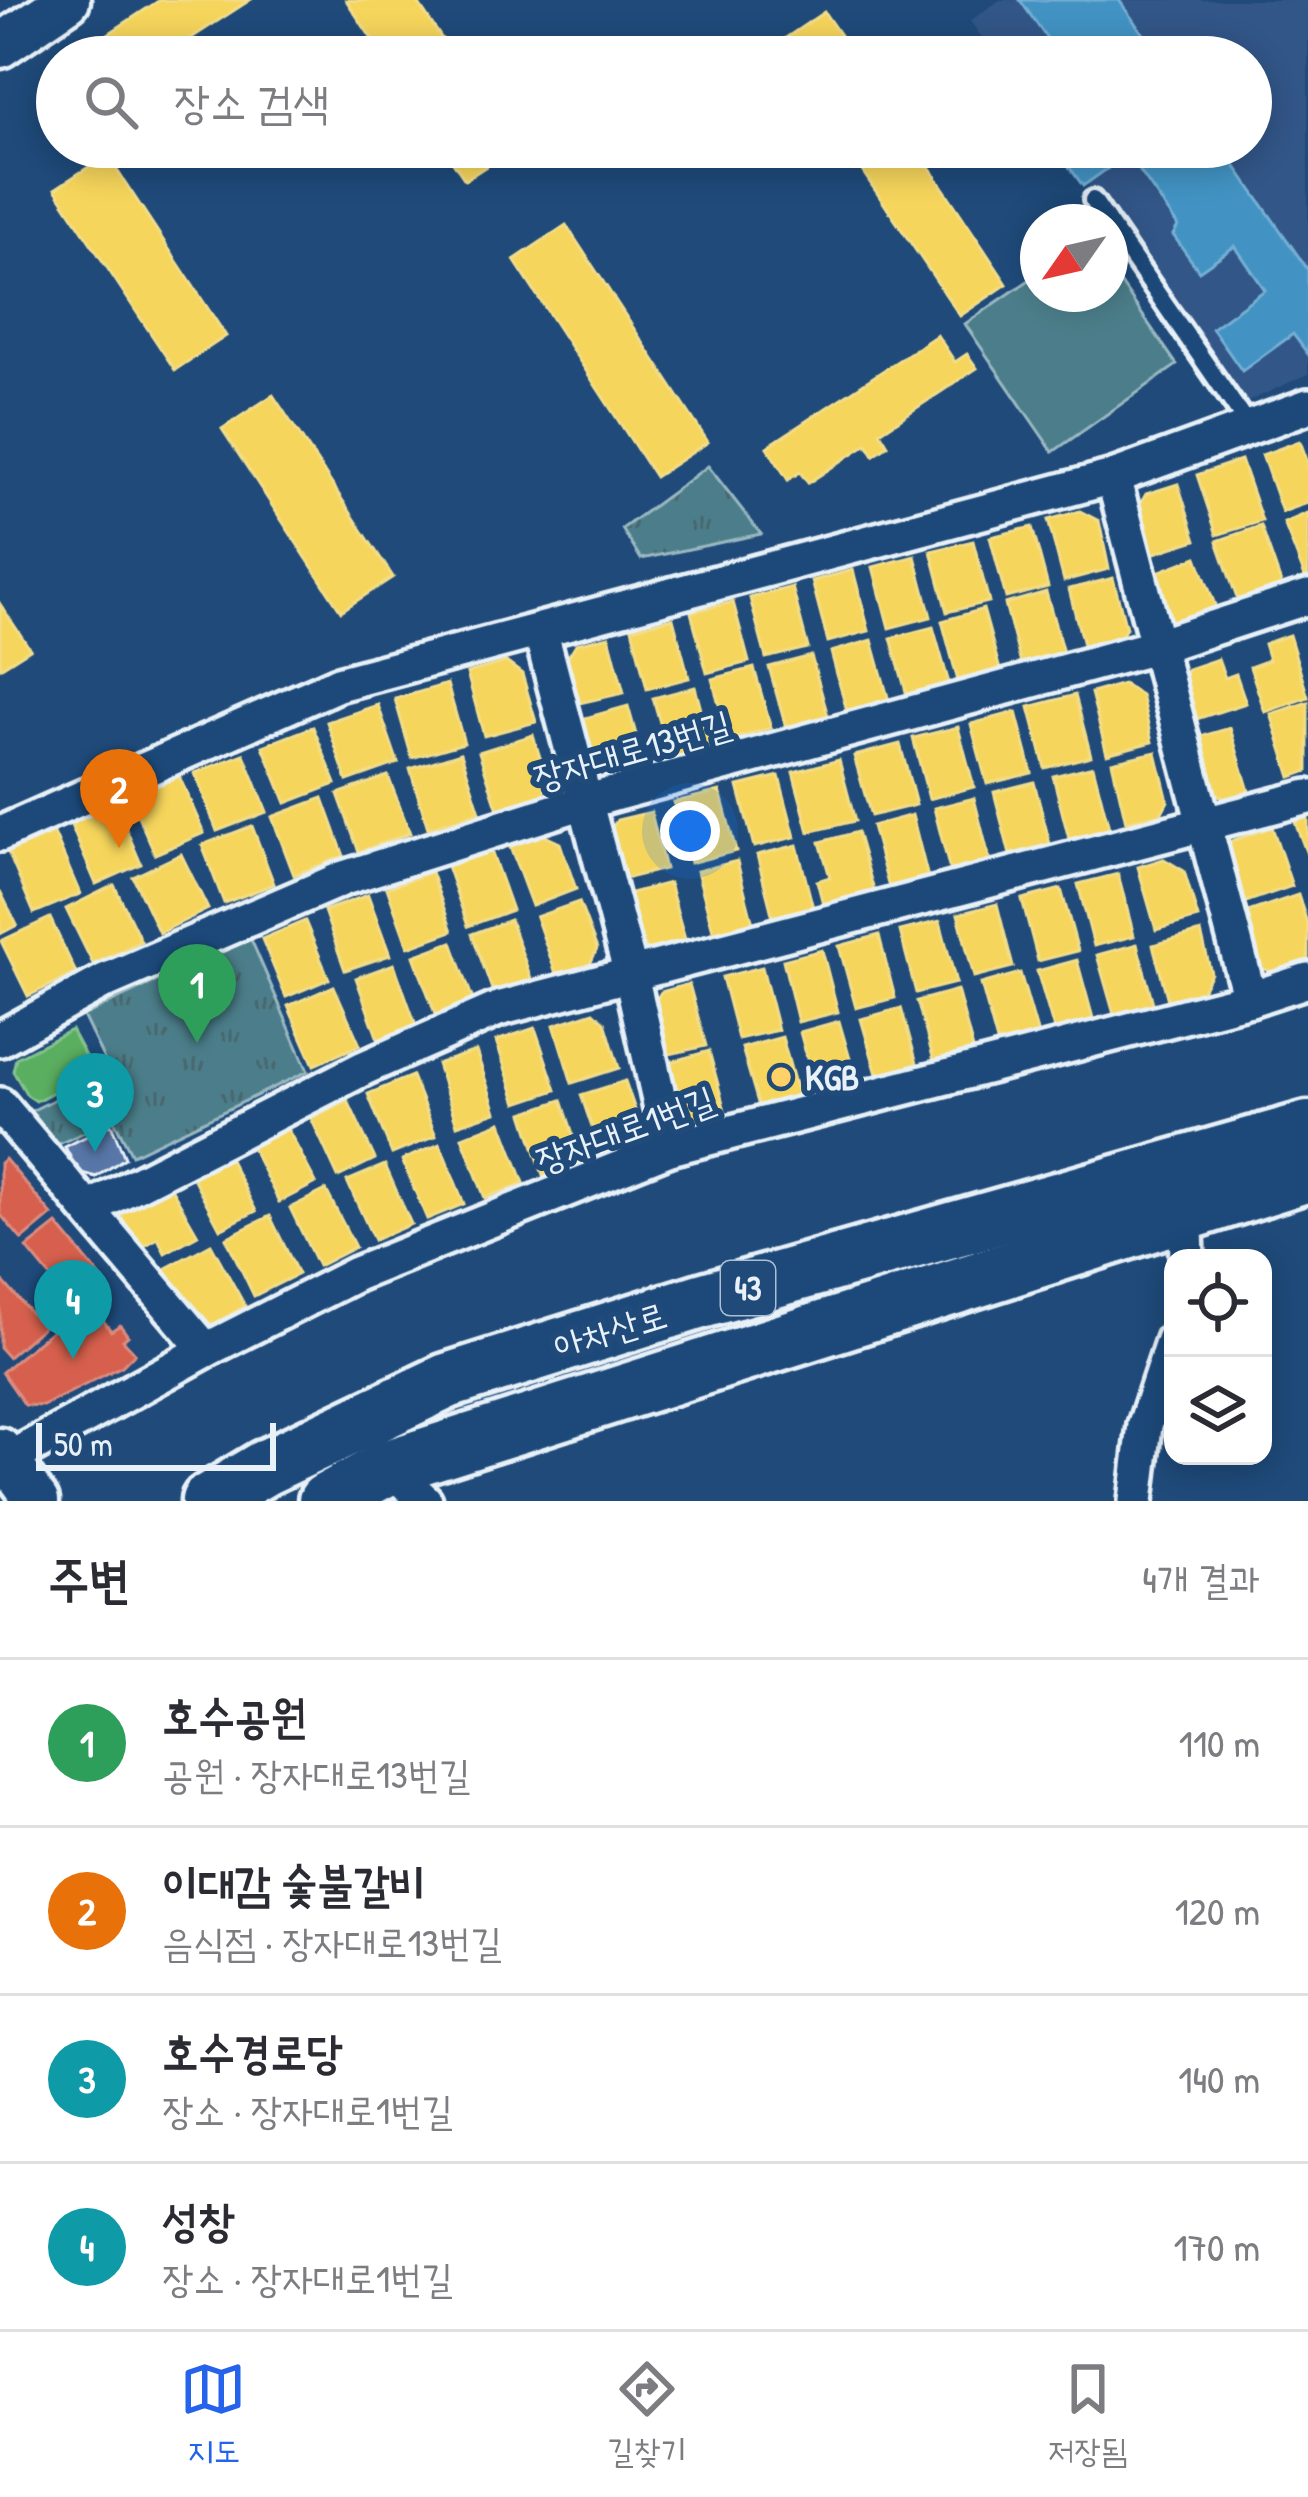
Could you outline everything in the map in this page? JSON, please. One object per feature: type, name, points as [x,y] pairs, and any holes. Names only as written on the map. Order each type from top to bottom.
[{"type":"main road","name":"아차산로","points":[[209,1501],[264,1468],[447,1381],[700,1301],[1183,1213],[1308,1130]]},
{"type":"main road","name":"아차산로","points":[[326,1501],[407,1484],[1183,1213],[1308,1174]]},
{"type":"street","points":[[0,46],[68,0]]},
{"type":"street","points":[[0,834],[338,684],[1113,477],[1308,406]]},
{"type":"street","points":[[1113,477],[1250,999]]},
{"type":"street","name":"장자대로13번길","points":[[0,1039],[105,981],[344,878],[584,802],[1158,646],[1308,597]]},
{"type":"street","points":[[541,633],[631,975],[670,1148]]},
{"type":"street","points":[[88,1209],[364,1068],[498,1009],[1308,797]]},
{"type":"street","name":"장자대로1번길","points":[[4,1454],[356,1274],[670,1148],[1250,999],[1308,980]]},
{"type":"street","points":[[0,1105],[206,1350]]},
{"type":"street","points":[[1136,1501],[1145,1425],[1167,1357]]},
{"type":"street","points":[[4,1454],[37,1501]]},
{"type":"lane","points":[[1093,200],[1096,204]]},
{"type":"lane","points":[[1128,251],[1250,428]]},
{"type":"shaded area","points":[[1000,0],[1308,0],[1308,374],[1245,403],[1128,240],[1128,204],[1102,204],[1076,168],[1272,168],[1272,36],[981,36],[970,21]]},
{"type":"green space","points":[[1020,286],[1020,312],[1128,312],[1128,294],[1177,365],[1053,452],[965,324]]},
{"type":"green space","points":[[708,466],[761,534],[641,559],[622,529]]},
{"type":"green space","points":[[250,937],[308,1071],[132,1155],[113,1119],[48,1149],[25,1114],[110,1072],[83,1016]]},
{"type":"building: 주거","points":[[160,0],[250,0],[194,36],[105,36]]},
{"type":"building: 주거","points":[[346,0],[416,0],[440,36],[370,36]]},
{"type":"building: 주거","points":[[824,12],[841,36],[789,36]]},
{"type":"building: 주거","points":[[87,168],[116,168],[226,336],[175,370],[55,189]]},
{"type":"building: 주거","points":[[457,168],[483,168],[465,180]]},
{"type":"building: 주거","points":[[860,168],[930,168],[1007,284],[960,316]]},
{"type":"building: 주거","points":[[566,225],[708,442],[655,477],[514,260]]},
{"type":"building: 주거","points":[[937,335],[955,362],[967,354],[977,368],[880,432],[888,445],[874,455],[867,444],[808,483],[800,472],[788,480],[767,447]]},
{"type":"building: 주거","points":[[273,395],[393,577],[341,611],[222,429]]},
{"type":"building: 주거","points":[[1300,441],[1308,463],[1308,503],[1282,512],[1262,455]]},
{"type":"building: 주거","points":[[1241,460],[1262,521],[1217,535],[1197,475]]},
{"type":"building: 주거","points":[[1178,484],[1196,540],[1148,555],[1135,513],[1146,494]]},
{"type":"building: 주거","points":[[1080,511],[1099,521],[1109,569],[1064,581],[1048,520]]},
{"type":"building: 주거","points":[[1308,513],[1308,581],[1307,582],[1284,523]]},
{"type":"building: 주거","points":[[1261,526],[1282,586],[1238,601],[1217,541]]},
{"type":"building: 주거","points":[[1032,527],[1048,587],[1006,598],[990,537]]},
{"type":"building: 주거","points":[[973,541],[989,602],[947,612],[931,551]]},
{"type":"building: 주거","points":[[915,556],[931,617],[889,628],[873,567]]},
{"type":"building: 주거","points":[[1197,557],[1218,613],[1183,626],[1162,616],[1147,576]]},
{"type":"building: 주거","points":[[853,570],[869,631],[828,642],[812,581]]},
{"type":"building: 주거","points":[[1113,578],[1126,628],[1118,641],[1084,649],[1069,589]]},
{"type":"building: 주거","points":[[792,587],[808,648],[766,658],[750,598]]},
{"type":"building: 주거","points":[[1046,592],[1063,653],[1021,664],[1005,604]]},
{"type":"building: 주거","points":[[733,602],[749,662],[707,673],[691,612]]},
{"type":"building: 주거","points":[[0,604],[30,649],[0,668]]},
{"type":"building: 주거","points":[[983,609],[1000,670],[958,681],[942,621]]},
{"type":"building: 주거","points":[[673,618],[689,678],[647,689],[632,628]]},
{"type":"building: 주거","points":[[933,627],[950,687],[908,699],[891,638]]},
{"type":"building: 주거","points":[[1289,635],[1308,697],[1265,712],[1250,667],[1269,660],[1264,644]]},
{"type":"building: 주거","points":[[609,636],[624,693],[575,704],[565,662],[576,644]]},
{"type":"building: 주거","points":[[872,640],[889,701],[847,712],[831,652]]},
{"type":"building: 주거","points":[[811,656],[828,716],[786,728],[769,667]]},
{"type":"building: 주거","points":[[1218,659],[1225,678],[1236,674],[1246,703],[1190,721],[1179,686],[1188,669]]},
{"type":"building: 주거","points":[[506,662],[522,674],[536,722],[484,736],[467,673]]},
{"type":"building: 주거","points":[[754,668],[771,728],[729,740],[712,679]]},
{"type":"building: 주거","points":[[447,684],[464,743],[412,758],[395,699]]},
{"type":"building: 주거","points":[[1123,684],[1141,695],[1152,742],[1107,754],[1091,693]]},
{"type":"building: 주거","points":[[695,687],[711,747],[670,758],[653,698]]},
{"type":"building: 주거","points":[[1075,695],[1091,756],[1045,768],[1029,707]]},
{"type":"building: 주거","points":[[1308,702],[1308,771],[1291,777],[1271,714]]},
{"type":"building: 주거","points":[[378,705],[398,763],[347,781],[327,722]]},
{"type":"building: 주거","points":[[628,706],[640,749],[630,752],[635,769],[610,776],[589,757],[578,720]]},
{"type":"building: 주거","points":[[1016,712],[1032,773],[987,784],[971,724]]},
{"type":"building: 주거","points":[[313,727],[336,784],[286,803],[263,746]]},
{"type":"building: 주거","points":[[958,727],[974,787],[929,799],[913,738]]},
{"type":"building: 주거","points":[[1230,728],[1249,791],[1225,798],[1207,790],[1192,739]]},
{"type":"building: 주거","points":[[533,735],[548,783],[541,797],[498,810],[479,752]]},
{"type":"building: 주거","points":[[900,744],[916,805],[871,816],[854,756]]},
{"type":"building: 주거","points":[[1156,752],[1168,801],[1161,814],[1126,822],[1112,762]]},
{"type":"building: 주거","points":[[461,753],[480,812],[428,828],[410,769]]},
{"type":"building: 주거","points":[[244,754],[267,812],[217,831],[195,773]]},
{"type":"building: 주거","points":[[839,760],[855,821],[809,832],[793,772]]},
{"type":"building: 주거","points":[[1093,766],[1109,828],[1069,839],[1053,776]]},
{"type":"building: 주거","points":[[179,776],[204,833],[155,854],[130,798]]},
{"type":"building: 주거","points":[[388,776],[410,833],[359,852],[338,794]]},
{"type":"building: 주거","points":[[779,776],[795,837],[754,847],[738,786]]},
{"type":"building: 주거","points":[[1034,782],[1050,844],[1010,855],[994,792]]},
{"type":"building: 주거","points":[[720,791],[736,851],[690,863],[674,802]]},
{"type":"building: 주거","points":[[323,798],[344,856],[294,875],[272,817]]},
{"type":"building: 주거","points":[[974,798],[990,861],[950,871],[934,808]]},
{"type":"building: 주거","points":[[115,803],[141,864],[96,884],[70,823]]},
{"type":"building: 주거","points":[[651,812],[665,869],[616,881],[606,838],[617,820]]},
{"type":"building: 주거","points":[[912,815],[928,878],[889,888],[872,826]]},
{"type":"building: 주거","points":[[1308,817],[1308,857],[1295,822]]},
{"type":"building: 주거","points":[[252,826],[274,884],[224,903],[202,845]]},
{"type":"building: 주거","points":[[1272,827],[1292,886],[1243,903],[1223,844]]},
{"type":"building: 주거","points":[[857,832],[875,894],[824,908],[817,881],[830,877],[820,842]]},
{"type":"building: 주거","points":[[54,833],[80,894],[34,913],[8,852]]},
{"type":"building: 주거","points":[[541,834],[560,843],[576,889],[532,906],[510,847]]},
{"type":"building: 주거","points":[[797,845],[813,908],[773,918],[757,855]]},
{"type":"building: 주거","points":[[491,851],[512,910],[468,926],[447,866]]},
{"type":"building: 주거","points":[[181,854],[208,909],[159,933],[133,877]]},
{"type":"building: 주거","points":[[1164,859],[1184,871],[1198,918],[1156,930],[1138,867]]},
{"type":"building: 주거","points":[[737,861],[753,924],[714,934],[697,871]]},
{"type":"building: 주거","points":[[431,872],[452,931],[408,947],[387,888]]},
{"type":"building: 주거","points":[[1118,874],[1134,936],[1094,946],[1078,884]]},
{"type":"building: 주거","points":[[669,883],[686,943],[651,952],[630,934],[619,896]]},
{"type":"building: 주거","points":[[114,885],[141,941],[93,964],[66,909]]},
{"type":"building: 주거","points":[[1061,889],[1078,951],[1038,961],[1022,899]]},
{"type":"building: 주거","points":[[0,891],[17,925],[0,934]]},
{"type":"building: 주거","points":[[368,895],[390,955],[345,970],[324,911]]},
{"type":"building: 주거","points":[[1298,895],[1308,926],[1308,964],[1277,973],[1255,966],[1242,914]]},
{"type":"building: 주거","points":[[579,902],[597,949],[590,964],[557,976],[536,917]]},
{"type":"building: 주거","points":[[997,904],[1013,967],[974,977],[958,914]]},
{"type":"building: 주거","points":[[50,918],[76,973],[28,996],[1,941]]},
{"type":"building: 주거","points":[[510,920],[532,981],[494,995],[472,934]]},
{"type":"building: 주거","points":[[305,921],[329,979],[286,997],[262,939]]},
{"type":"building: 주거","points":[[940,921],[956,983],[916,993],[900,931]]},
{"type":"building: 주거","points":[[1201,932],[1211,973],[1199,996],[1169,1004],[1153,945]]},
{"type":"building: 주거","points":[[879,935],[895,998],[856,1008],[839,946]]},
{"type":"building: 주거","points":[[452,942],[474,1003],[436,1016],[414,956]]},
{"type":"building: 주거","points":[[1137,944],[1154,1007],[1115,1018],[1097,955]]},
{"type":"building: 주거","points":[[822,950],[838,1012],[798,1022],[783,960]]},
{"type":"building: 주거","points":[[1077,960],[1094,1022],[1055,1033],[1037,971]]},
{"type":"building: 주거","points":[[394,964],[416,1025],[378,1039],[356,978]]},
{"type":"building: 주거","points":[[762,967],[778,1030],[738,1039],[722,977]]},
{"type":"building: 주거","points":[[1020,973],[1038,1035],[998,1046],[981,984]]},
{"type":"building: 주거","points":[[689,984],[706,1046],[661,1056],[649,1013],[661,992]]},
{"type":"building: 주거","points":[[334,986],[360,1045],[314,1065],[288,1006]]},
{"type":"building: 주거","points":[[957,990],[974,1053],[935,1064],[917,1001]]},
{"type":"building: 주거","points":[[901,1008],[919,1070],[879,1081],[861,1019]]},
{"type":"building: 주거","points":[[594,1012],[605,1022],[619,1068],[572,1083],[554,1025]]},
{"type":"building: 주거","points":[[839,1021],[857,1083],[817,1094],[800,1032]]},
{"type":"building: 주거","points":[[535,1028],[556,1090],[517,1103],[496,1041]]},
{"type":"building: 주거","points":[[782,1037],[799,1099],[760,1110],[742,1048]]},
{"type":"building: 주거","points":[[476,1051],[496,1112],[457,1125],[437,1064]]},
{"type":"building: 주거","points":[[709,1051],[728,1122],[692,1131],[671,1112],[659,1065]]},
{"type":"building: 주거","points":[[412,1076],[436,1136],[392,1154],[368,1094]]},
{"type":"building: 주거","points":[[625,1081],[642,1130],[634,1144],[601,1154],[581,1095]]},
{"type":"building: 주거","points":[[562,1100],[582,1162],[543,1175],[523,1113]]},
{"type":"building: 주거","points":[[348,1101],[375,1159],[338,1177],[311,1118]]},
{"type":"building: 주거","points":[[501,1122],[524,1183],[485,1198],[462,1137]]},
{"type":"building: 주거","points":[[286,1126],[316,1183],[279,1202],[250,1144]]},
{"type":"building: 주거","points":[[440,1144],[464,1204],[427,1219],[402,1160]]},
{"type":"building: 주거","points":[[227,1154],[256,1211],[220,1229],[190,1172]]},
{"type":"building: 주거","points":[[385,1165],[411,1224],[374,1240],[347,1181]]},
{"type":"building: 주거","points":[[167,1181],[198,1235],[165,1253],[158,1238],[141,1248],[120,1230],[123,1207]]},
{"type":"building: 주거","points":[[326,1190],[355,1247],[318,1266],[290,1208]]},
{"type":"building: 주거","points":[[270,1216],[298,1274],[254,1296],[226,1238]]},
{"type":"building: 주거","points":[[211,1244],[245,1306],[213,1324],[188,1312],[159,1272]]},
{"type":"building: 상업","points":[[5,1159],[52,1215],[22,1240],[0,1214],[0,1163]]},
{"type":"building: 상업","points":[[57,1224],[104,1281],[74,1305],[27,1248]]},
{"type":"building: 상업","points":[[0,1278],[43,1327],[8,1357],[0,1348]]},
{"type":"building: 상업","points":[[88,1300],[111,1331],[120,1325],[128,1336],[123,1340],[135,1353],[122,1366],[43,1406],[25,1405],[2,1372]]},
{"type":"building: 학교","points":[[1020,0],[1119,0],[1144,36],[1045,36]]},
{"type":"building: 학교","points":[[1070,168],[1108,168],[1083,186]]},
{"type":"building: 학교","points":[[1138,168],[1237,168],[1308,270],[1308,354],[1293,334],[1242,371],[1212,328],[1265,290],[1235,246],[1199,271],[1173,235],[1178,226]]},
{"type":"building: 공공","points":[[71,1030],[93,1071],[36,1101],[13,1071],[16,1058]]},
{"type":"building: 기타","points":[[111,1124],[125,1158],[96,1177],[78,1172],[65,1147]]},
{"type":"place","name":"이대감 숯불갈비","points":[[119,848]]},
{"type":"place","name":"호수공원","points":[[197,1043]]},
{"type":"place","name":"KGB","points":[[781,1077]]},
{"type":"place","name":"호수경로당","points":[[95,1152]]},
{"type":"place","name":"성창","points":[[73,1359]]}]
